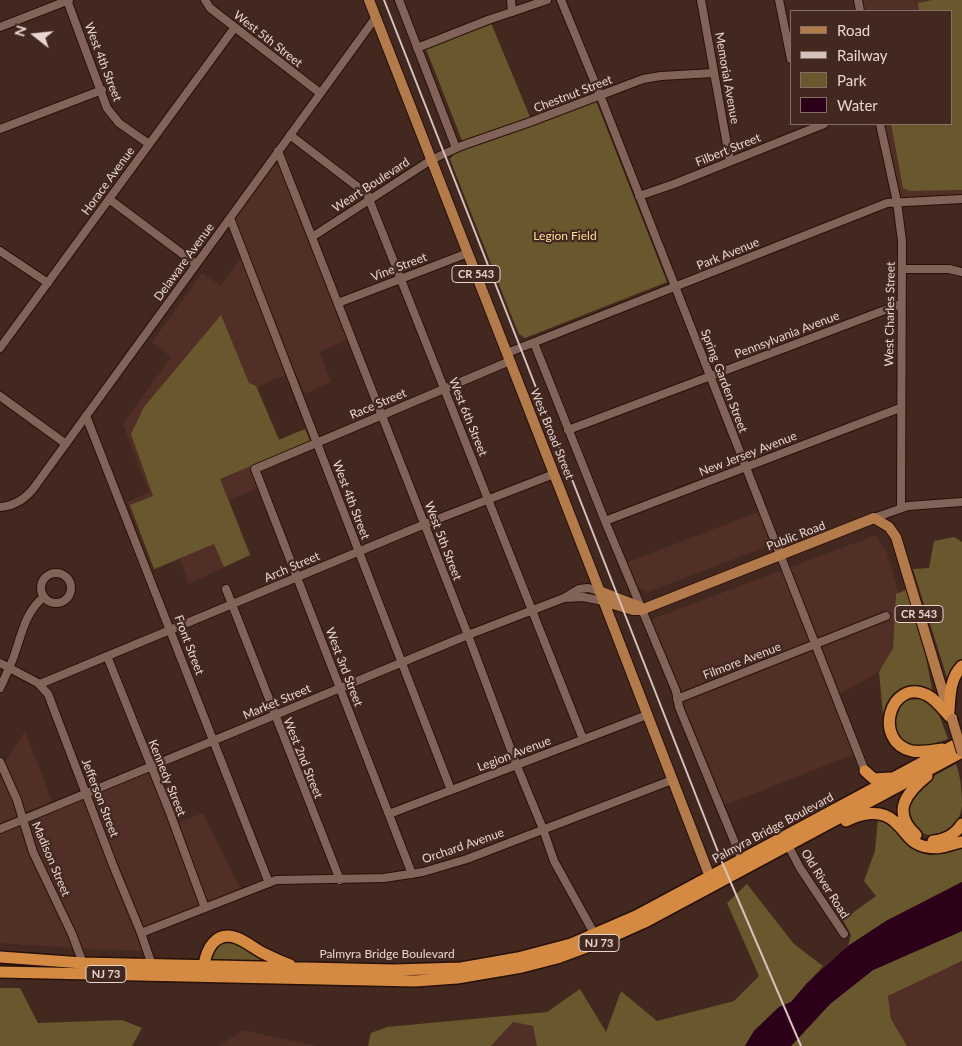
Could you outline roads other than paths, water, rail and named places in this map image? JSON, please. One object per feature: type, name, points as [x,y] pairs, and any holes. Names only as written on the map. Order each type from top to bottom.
[{"type":"highway","points":[[950,715],[952,682],[962,666]]},
{"type":"highway","points":[[950,715],[929,696],[912,692],[903,696],[891,710],[890,730],[894,738],[906,749],[920,752],[959,748]]},
{"type":"highway","name":"Palmyra Bridge Boulevard","points":[[0,972],[401,981],[491,973],[557,958],[613,937],[647,921],[944,761],[959,748]]},
{"type":"highway","name":"Palmyra Bridge Boulevard","points":[[1,954],[84,963],[394,970],[461,968],[538,954],[595,935],[636,916],[896,777],[959,748]]},
{"type":"highway","points":[[944,761],[909,793],[903,809],[905,821],[915,834],[930,841],[950,836],[962,824]]},
{"type":"highway","points":[[865,771],[876,780],[896,777]]},
{"type":"highway","points":[[865,771],[865,794]]},
{"type":"highway","points":[[807,835],[855,817],[876,814],[890,818],[897,823],[908,837],[925,847],[937,848],[962,842]]},
{"type":"highway","points":[[204,966],[205,956],[210,945],[220,938],[228,936],[240,939],[264,954],[296,968]]},
{"type":"main road","name":"West Broad Street","points":[[369,0],[710,877]]},
{"type":"main road","name":"Public Road","points":[[603,601],[633,610],[643,609],[874,518]]},
{"type":"main road","name":"CR 543","points":[[874,518],[886,524],[896,537],[959,748]]},
{"type":"main road","points":[[599,591],[634,603],[643,609]]},
{"type":"street","points":[[0,27],[68,0]]},
{"type":"street","name":"West 4th Street","points":[[68,0],[107,108],[117,120],[149,144]]},
{"type":"street","name":"West 5th Street","points":[[205,0],[210,8],[320,93]]},
{"type":"street","points":[[399,0],[456,148]]},
{"type":"street","points":[[511,0],[512,12]]},
{"type":"street","points":[[417,48],[547,0]]},
{"type":"street","name":"Spring Garden Street","points":[[561,0],[640,196],[865,771]]},
{"type":"street","name":"Memorial Avenue","points":[[701,0],[730,161]]},
{"type":"street","points":[[779,0],[790,54]]},
{"type":"street","name":"Delaware Avenue","points":[[0,507],[14,504],[26,497],[376,17]]},
{"type":"street","name":"Horace Avenue","points":[[0,348],[235,27]]},
{"type":"street","name":"Chestnut Street","points":[[444,154],[652,77],[713,73]]},
{"type":"street","points":[[0,129],[102,90]]},
{"type":"street","name":"Filbert Street","points":[[640,196],[730,161],[804,128],[819,125]]},
{"type":"street","name":"West Charles Street","points":[[880,125],[897,202],[902,235],[901,507]]},
{"type":"street","name":"West 6th Street","points":[[290,134],[367,194],[583,739]]},
{"type":"street","name":"West 5th Street","points":[[278,151],[425,524],[554,861],[595,935]]},
{"type":"street","name":"Weart Boulevard","points":[[312,236],[431,160],[444,154]]},
{"type":"street","points":[[109,199],[196,264]]},
{"type":"street","name":"Park Avenue","points":[[508,357],[534,343],[887,203],[962,199]]},
{"type":"street","name":"West 4th Street","points":[[230,218],[451,790]]},
{"type":"street","points":[[0,251],[48,282]]},
{"type":"street","name":"Vine Street","points":[[338,303],[468,253]]},
{"type":"street","points":[[902,269],[949,269],[962,272]]},
{"type":"street","name":"Pennsylvania Avenue","points":[[568,430],[901,304]]},
{"type":"street","name":"West Broad Street","points":[[534,343],[605,521],[676,690],[679,707],[689,734],[742,860]]},
{"type":"street","name":"Race Street","points":[[255,469],[444,388],[508,357]]},
{"type":"street","points":[[0,396],[66,444]]},
{"type":"street","name":"New Jersey Avenue","points":[[605,521],[900,408]]},
{"type":"street","name":"Front Street","points":[[86,416],[269,883]]},
{"type":"street","name":"West 3rd Street","points":[[255,469],[412,874]]},
{"type":"street","name":"Arch Street","points":[[40,684],[425,524],[554,474]]},
{"type":"street","name":"Public Road","points":[[874,518],[901,507],[962,502]]},
{"type":"street","points":[[59,573],[68,578],[71,590],[66,599],[60,602],[53,602],[44,597],[42,584],[48,575],[59,573]]},
{"type":"street","name":"Market Street","points":[[0,829],[468,635],[564,598],[579,589],[588,588],[599,591]]},
{"type":"street","name":"West 2nd Street","points":[[226,589],[274,716],[340,880]]},
{"type":"street","name":"Market Street","points":[[564,598],[579,596],[603,601]]},
{"type":"street","points":[[0,688],[10,668],[28,618],[37,603],[44,597]]},
{"type":"street","name":"Filmore Avenue","points":[[678,699],[886,616]]},
{"type":"street","name":"Kennedy Street","points":[[107,656],[205,908]]},
{"type":"street","points":[[0,663],[40,684]]},
{"type":"street","name":"Jefferson Street","points":[[40,684],[49,697],[152,965]]},
{"type":"street","name":"Legion Avenue","points":[[388,814],[647,715]]},
{"type":"street","name":"Madison Street","points":[[0,762],[17,800],[33,852],[84,963]]},
{"type":"street","name":"Orchard Avenue","points":[[141,933],[269,883],[284,880],[384,878],[435,869],[467,859],[672,780]]},
{"type":"street","name":"Old River Road","points":[[788,845],[800,868],[844,934]]},
{"type":"water","points":[[962,882],[962,931],[873,970],[830,1004],[791,1046],[745,1046],[754,1031],[779,1007],[791,1002],[807,983],[848,946],[886,921]]},
{"type":"railway","points":[[384,0],[722,862],[801,1046]]},
{"type":"park label","name":"Legion Field","points":[[565,236]]}]
